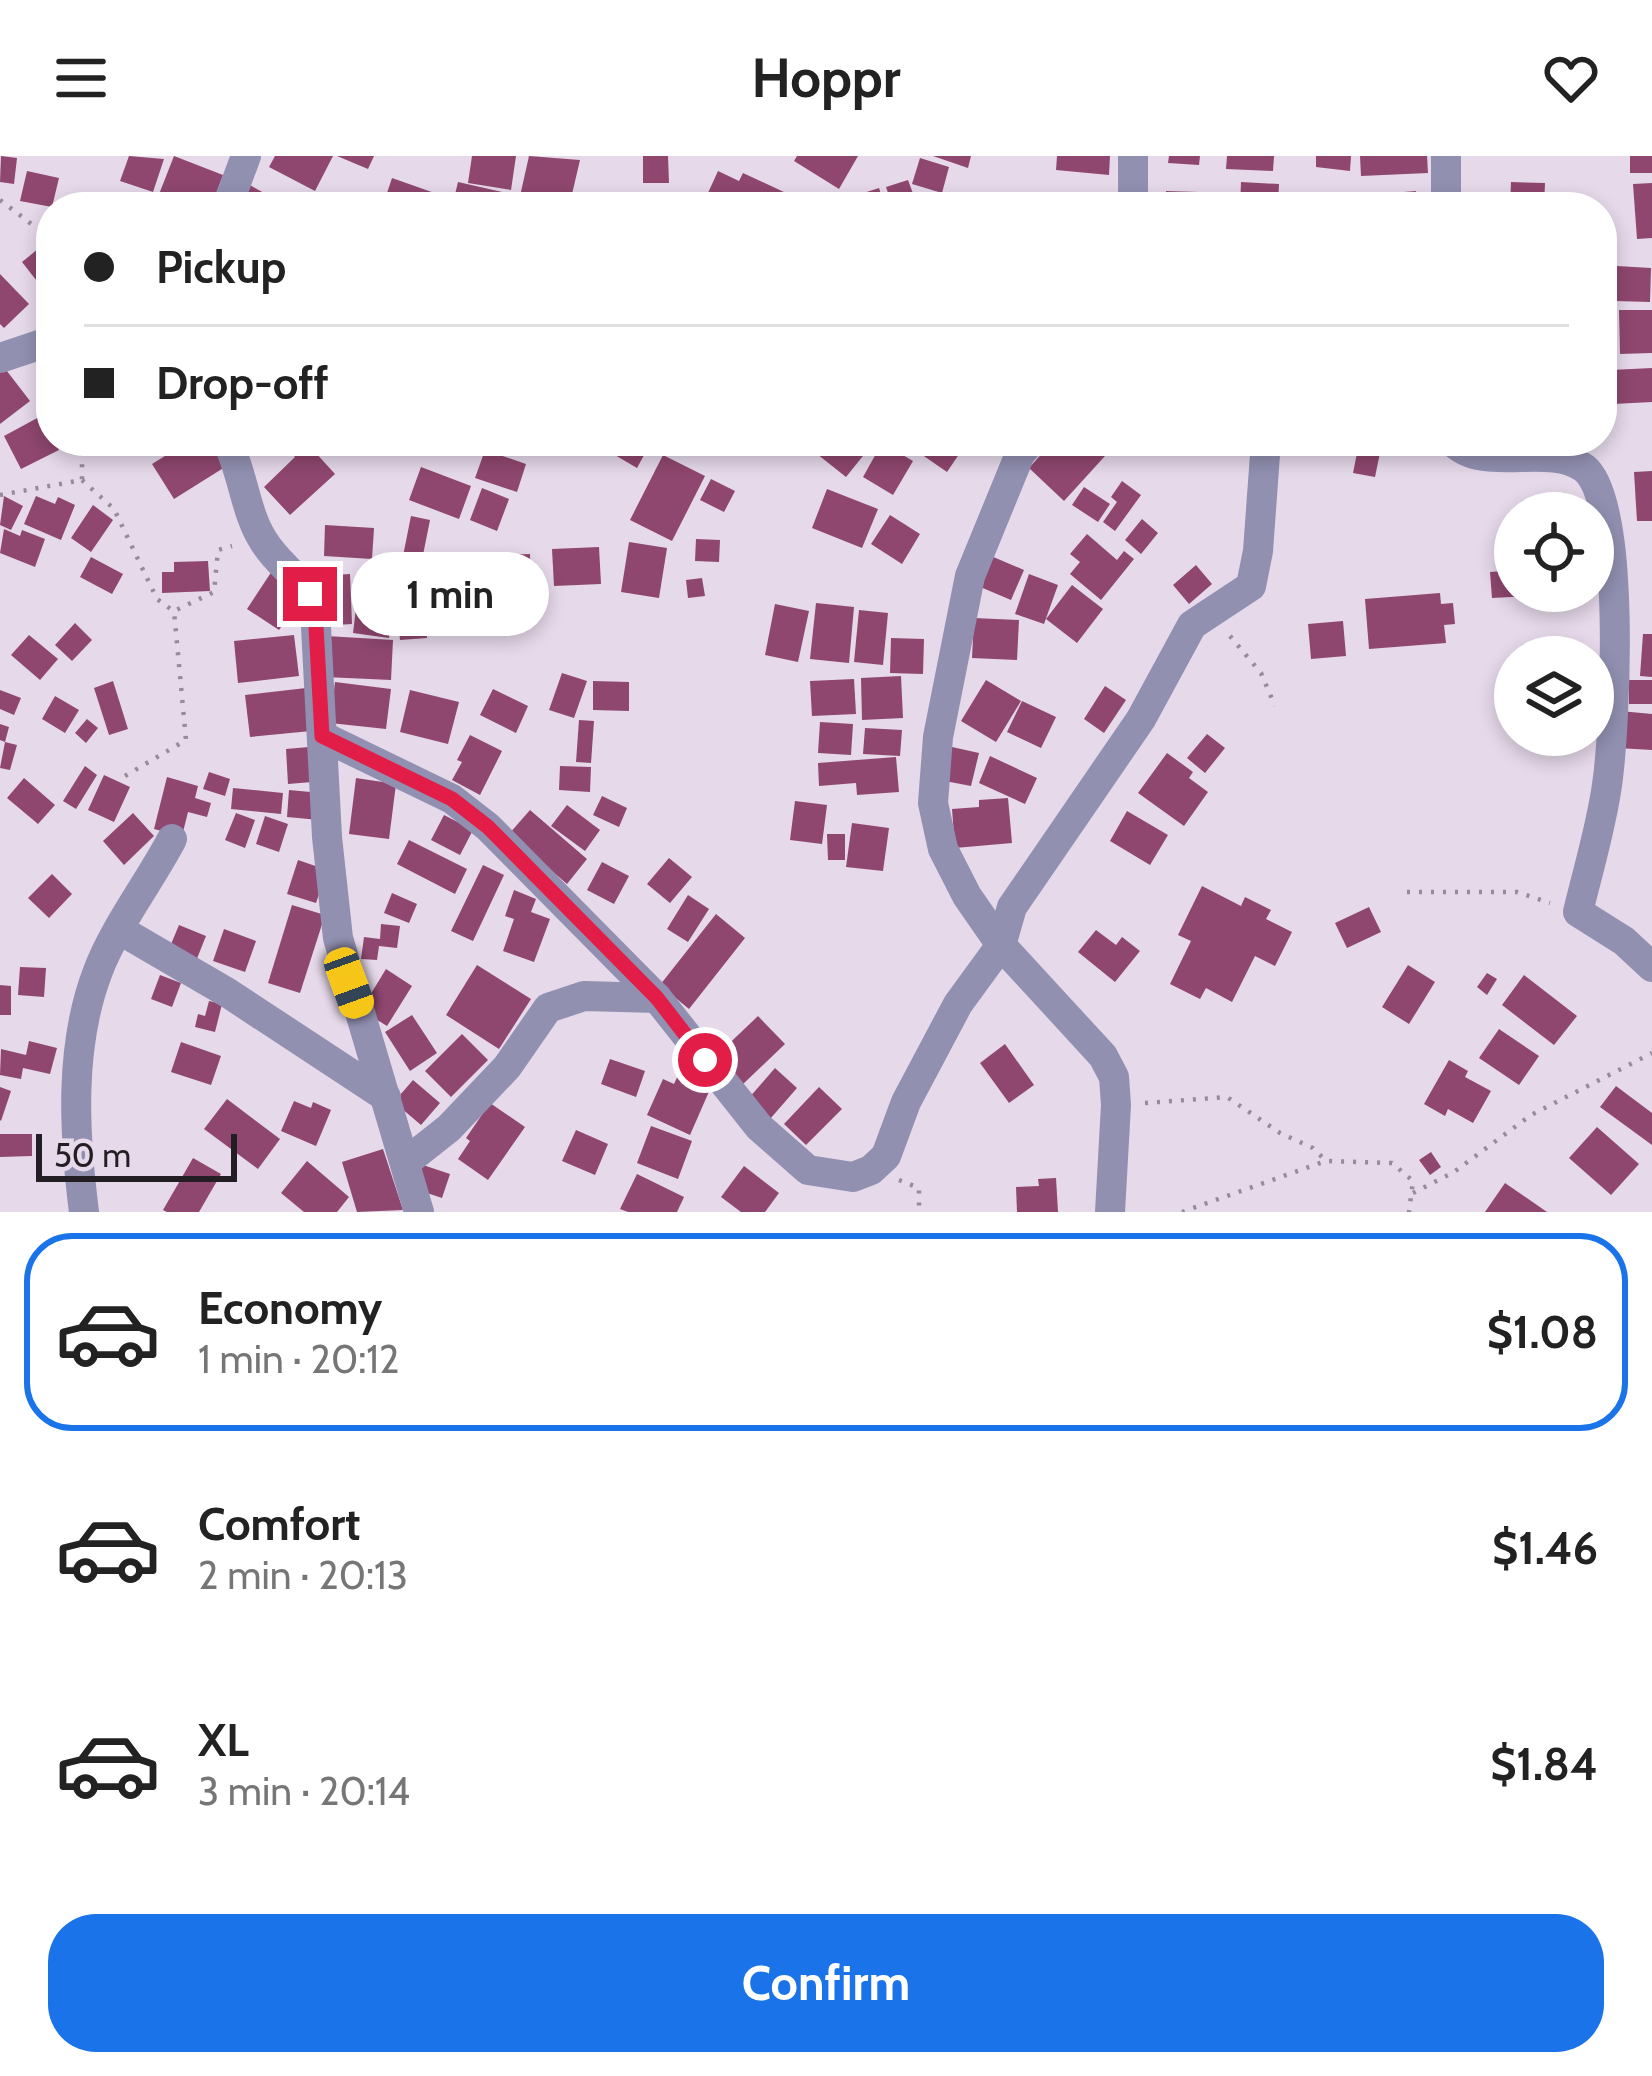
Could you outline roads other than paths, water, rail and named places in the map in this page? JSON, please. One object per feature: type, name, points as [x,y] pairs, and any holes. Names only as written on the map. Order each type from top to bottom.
[{"type":"street","points":[[233,192],[246,156]]},
{"type":"street","points":[[1133,156],[1133,192]]},
{"type":"street","points":[[1445,156],[1446,192]]},
{"type":"street","points":[[0,358],[36,345]]},
{"type":"street","points":[[234,456],[260,537],[303,584],[315,608],[338,938],[419,1212]]},
{"type":"street","points":[[1022,456],[970,576],[938,737],[933,802],[943,849],[967,896],[1001,945],[1103,1056],[1114,1077],[1110,1212]]},
{"type":"street","points":[[322,736],[452,799],[488,827],[657,998],[760,1127],[808,1171],[854,1177],[886,1156],[906,1102],[958,1004],[1001,945],[1012,908],[1142,719],[1192,625],[1251,586],[1265,456]]},
{"type":"street","points":[[1521,456],[1580,465],[1594,478],[1604,503],[1614,611],[1614,696],[1607,785],[1578,912],[1624,941],[1652,967]]},
{"type":"street","points":[[84,1212],[75,1105],[86,1009],[99,967],[172,839]]},
{"type":"street","points":[[120,930],[268,1018],[386,1097]]},
{"type":"street","points":[[406,1162],[449,1128],[507,1067],[548,1008],[584,996],[657,998]]}]
